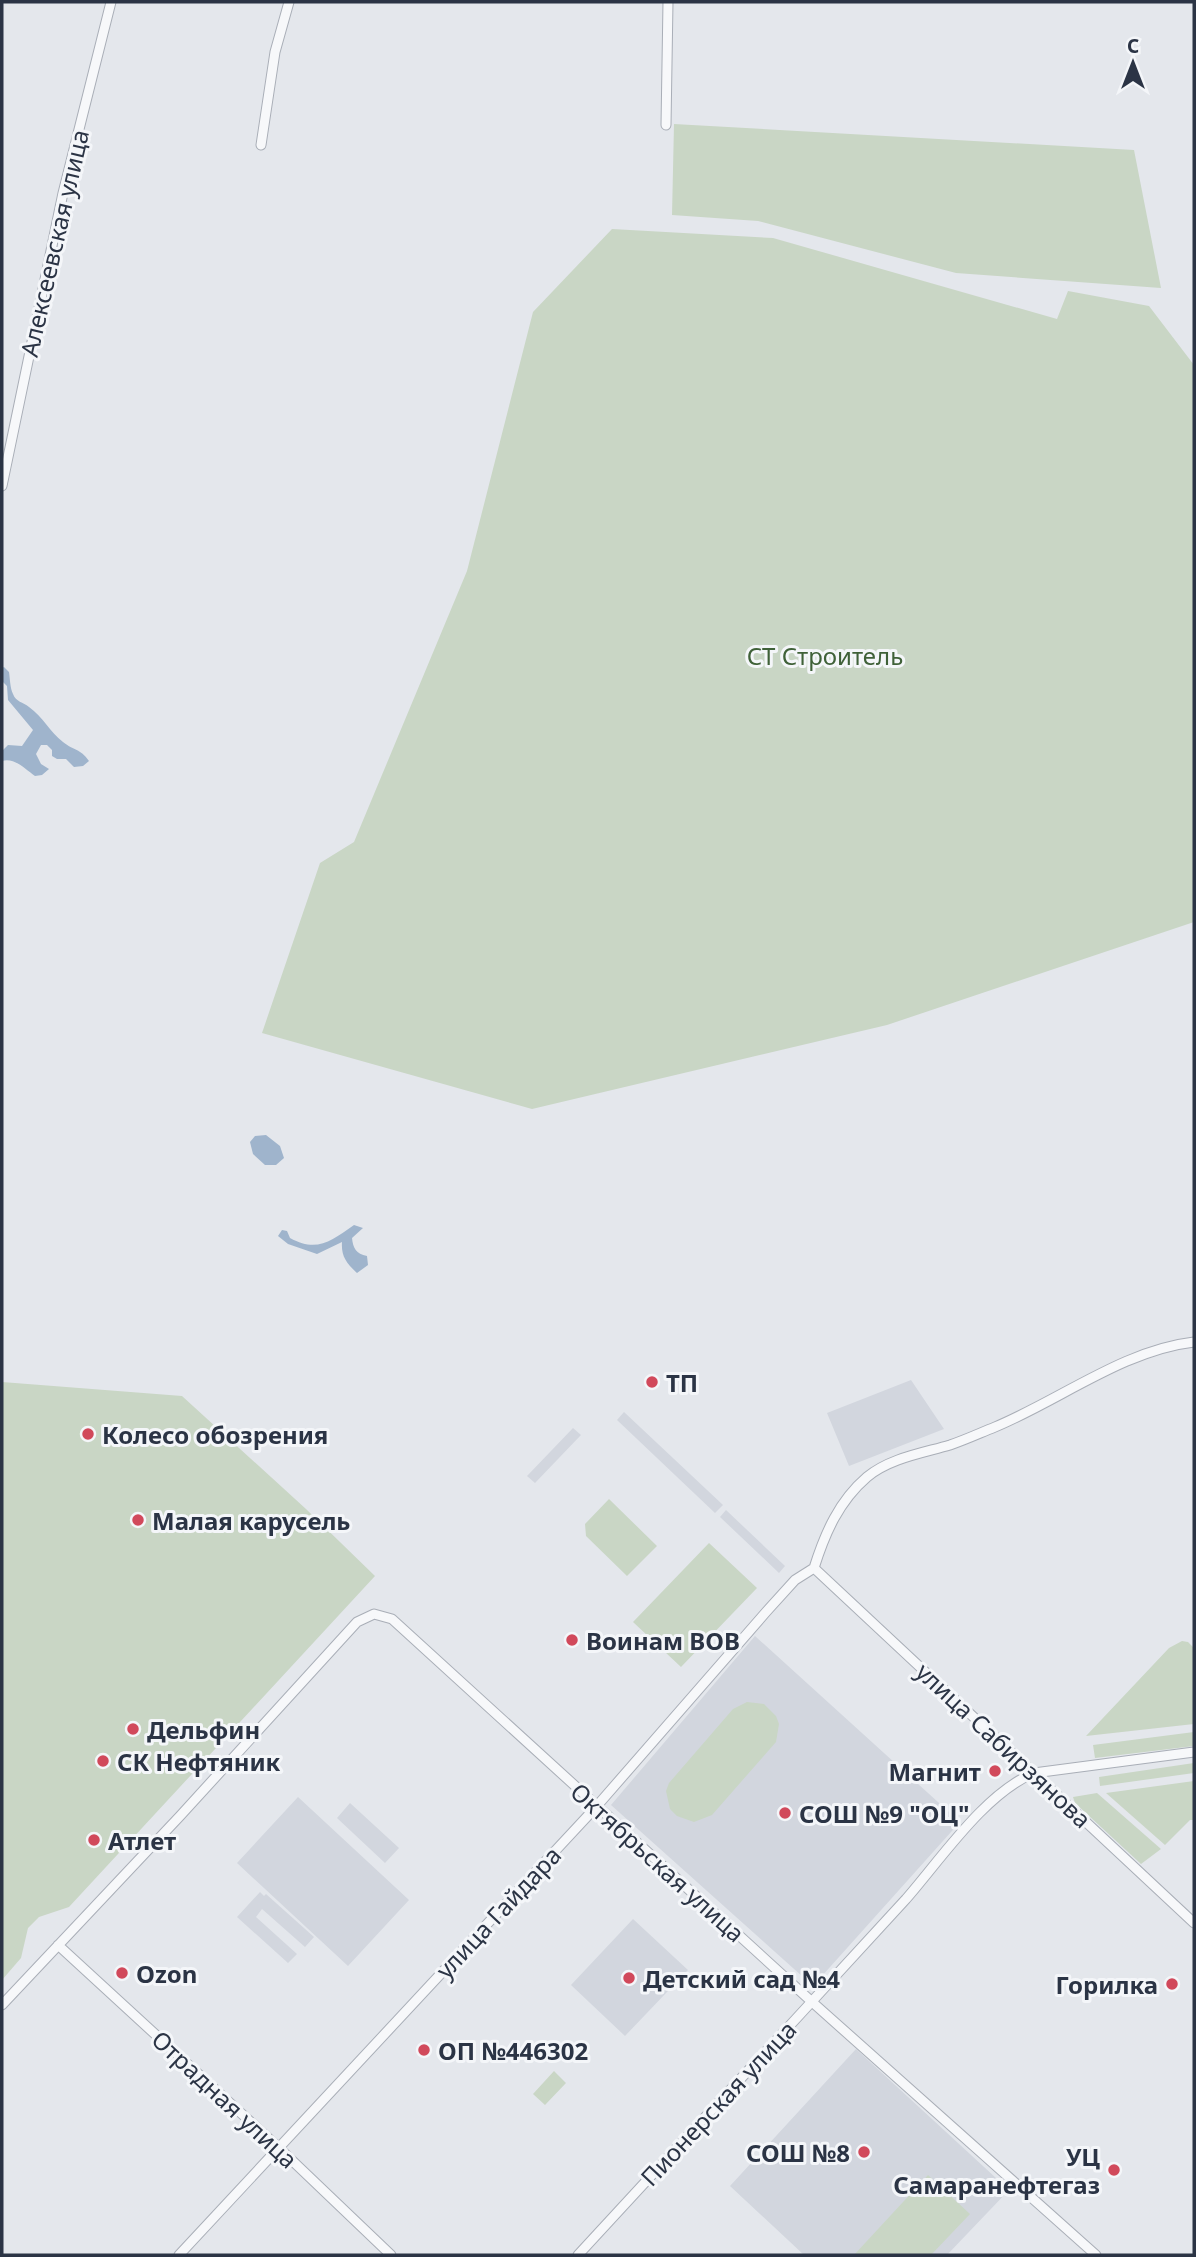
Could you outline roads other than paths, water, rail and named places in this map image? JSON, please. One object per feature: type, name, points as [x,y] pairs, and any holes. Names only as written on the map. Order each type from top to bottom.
[{"type":"street","name":"Алексеевская улица","points":[[2,486],[63,193],[111,2]]},
{"type":"street","points":[[261,145],[275,52],[289,2]]},
{"type":"street","points":[[666,125],[668,2]]},
{"type":"street","points":[[814,1567],[824,1536],[841,1505],[868,1476],[883,1466],[999,1425],[1148,1352],[1194,1342]]},
{"type":"street","name":"улица Сабирзянова","points":[[814,1567],[1194,1923]]},
{"type":"street","name":"улица Гайдара","points":[[179,2255],[596,1807],[795,1580],[814,1567]]},
{"type":"street","name":"Октябрьская улица","points":[[58,1945],[357,1622],[374,1614],[392,1619],[596,1807],[1096,2255]]},
{"type":"street","points":[[1034,1773],[1194,1752]]},
{"type":"street","name":"Пионерская улица","points":[[578,2255],[983,1810],[1019,1779],[1034,1773]]},
{"type":"street","points":[[2,2005],[58,1945]]},
{"type":"street","name":"Отрадная улица","points":[[58,1945],[391,2255]]},
{"type":"water","points":[[4,667],[9,672],[11,689],[16,699],[27,705],[54,734],[89,761],[83,766],[74,767],[66,759],[52,756],[52,750],[47,745],[41,745],[36,754],[41,764],[49,769],[42,775],[35,776],[15,762],[2,761],[2,751],[8,745],[22,746],[33,730],[8,700],[7,686],[2,681]]},
{"type":"water","points":[[266,1135],[280,1146],[284,1158],[276,1165],[265,1165],[253,1154],[250,1142],[255,1136]]},
{"type":"water","points":[[354,1225],[363,1228],[352,1238],[354,1248],[367,1256],[368,1265],[357,1273],[345,1259],[342,1242],[317,1254],[288,1244],[278,1236],[282,1230],[287,1231],[290,1238],[316,1245],[331,1240]]},
{"type":"place","name":"ТП","points":[[652,1382]]},
{"type":"place","name":"Колесо обозрения","points":[[88,1434]]},
{"type":"place","name":"Малая карусель","points":[[138,1520]]},
{"type":"place","name":"Воинам ВОВ","points":[[572,1640]]},
{"type":"place","name":"Дельфин","points":[[133,1729]]},
{"type":"place","name":"СК Нефтяник","points":[[103,1761]]},
{"type":"place","name":"Магнит","points":[[995,1771]]},
{"type":"place","name":"СОШ №9 \"ОЦ\"","points":[[785,1813]]},
{"type":"place","name":"Атлет","points":[[94,1840]]},
{"type":"place","name":"Ozon","points":[[122,1973]]},
{"type":"place","name":"Детский сад №4","points":[[629,1978]]},
{"type":"place","name":"Горилка","points":[[1172,1984]]},
{"type":"place","name":"ОП №446302","points":[[424,2050]]},
{"type":"place","name":"СОШ №8","points":[[864,2152]]},
{"type":"place","name":"УЦ Самаранефтегаз","points":[[1114,2170]]},
{"type":"park label","name":"СТ Строитель","points":[[825,655]]}]
